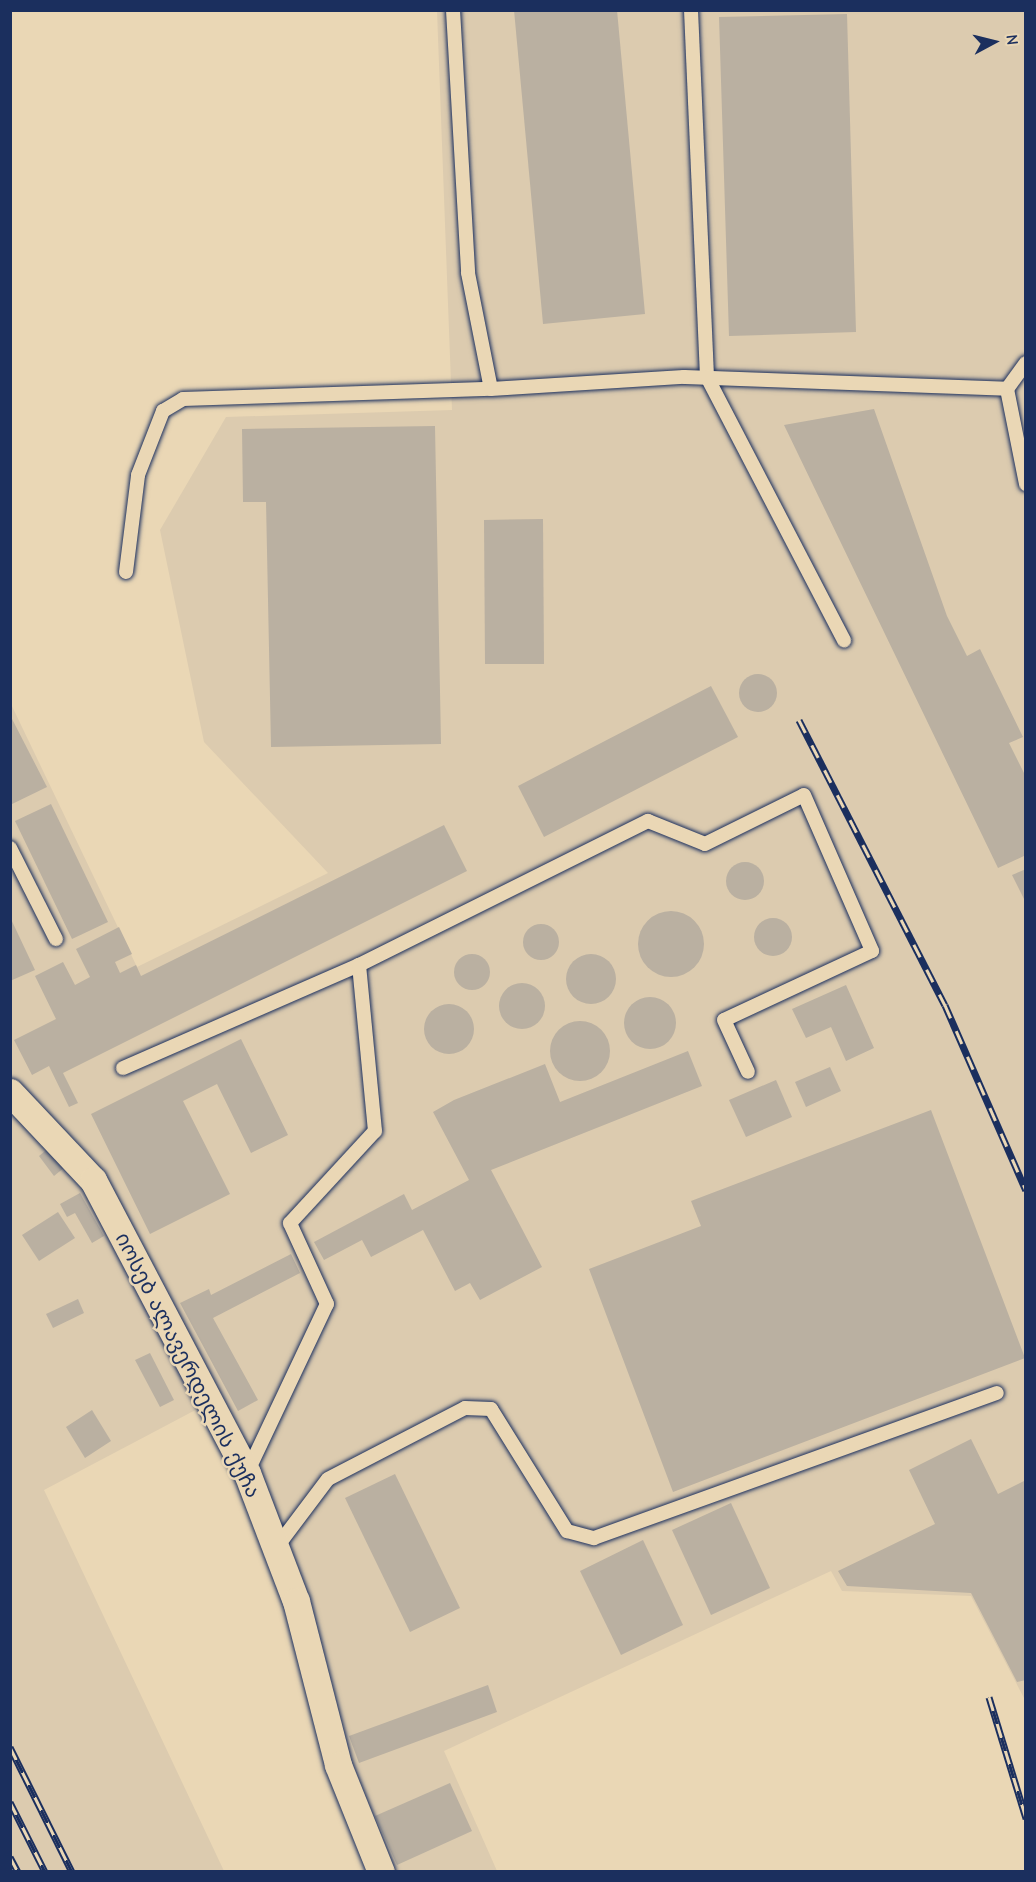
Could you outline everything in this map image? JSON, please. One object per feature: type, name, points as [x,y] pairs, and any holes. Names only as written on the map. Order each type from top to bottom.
[{"type":"street","name":"იოსებ ალავერდელის ქუჩა","points":[[10,1092],[93,1180],[247,1473],[296,1601],[338,1765],[381,1872]]},
{"type":"lane","points":[[453,10],[468,273],[490,389]]},
{"type":"lane","points":[[692,10],[707,378],[844,640]]},
{"type":"lane","points":[[1026,363],[1007,388],[1026,484]]},
{"type":"lane","points":[[126,572],[138,475],[163,411],[183,399],[490,389],[707,378],[1007,388]]},
{"type":"lane","points":[[123,1068],[359,965],[648,821],[705,844],[804,795],[872,951],[724,1020],[748,1072]]},
{"type":"lane","points":[[10,848],[56,939]]},
{"type":"lane","points":[[247,1473],[327,1304],[290,1223],[375,1131],[359,965]]},
{"type":"lane","points":[[276,1548],[328,1479],[465,1408],[491,1409],[567,1531],[594,1538],[996,1393]]},
{"type":"shaded area","points":[[437,11],[1025,11],[1025,1700],[971,1596],[842,1591],[831,1571],[444,1751],[497,1871],[395,1871],[353,1771],[306,1604],[222,1396],[44,1490],[224,1871],[11,1871],[10,702],[137,967],[328,873],[204,742],[160,530],[226,417],[452,410]]},
{"type":"building","points":[[514,10],[617,10],[645,314],[543,324]]},
{"type":"building","points":[[847,14],[856,332],[729,336],[719,17]]},
{"type":"building","points":[[874,409],[947,616],[967,656],[980,649],[1023,737],[1009,743],[1026,777],[1026,855],[998,868],[784,425]]},
{"type":"building","points":[[435,426],[441,744],[271,747],[266,502],[243,502],[242,429]]},
{"type":"building","points":[[543,519],[544,664],[485,664],[484,520]]},
{"type":"building","points":[[758,674],[772,679],[777,693],[772,707],[758,712],[744,707],[739,693],[744,679]]},
{"type":"building","points":[[711,686],[738,737],[544,837],[518,786]]},
{"type":"building","points":[[10,715],[47,787],[10,805]]},
{"type":"building","points":[[51,804],[108,922],[72,939],[15,821]]},
{"type":"building","points":[[444,825],[467,871],[63,1073],[78,1103],[69,1107],[49,1066],[32,1075],[14,1040],[56,1019],[35,976],[63,962],[75,985],[90,977],[76,949],[119,927],[132,954],[115,962],[120,973],[136,965],[141,976]]},
{"type":"building","points":[[745,862],[758,868],[764,881],[758,894],[745,900],[732,894],[726,881],[732,868]]},
{"type":"building","points":[[1026,869],[1026,903],[1012,875]]},
{"type":"building","points":[[671,911],[683,914],[694,921],[701,932],[704,944],[701,956],[694,967],[683,974],[671,977],[659,974],[648,967],[641,956],[638,944],[641,932],[648,921],[659,914]]},
{"type":"building","points":[[10,917],[35,970],[10,981]]},
{"type":"building","points":[[773,918],[786,924],[792,937],[786,950],[773,956],[760,950],[754,937],[760,924]]},
{"type":"building","points":[[541,924],[554,929],[559,942],[554,955],[541,960],[528,955],[523,942],[528,929]]},
{"type":"building","points":[[472,954],[485,959],[490,972],[485,985],[472,990],[459,985],[454,972],[459,959]]},
{"type":"building","points":[[586,954],[596,954],[609,961],[616,974],[616,984],[609,997],[596,1004],[586,1004],[577,1000],[570,993],[566,984],[566,974],[570,965],[577,958]]},
{"type":"building","points":[[522,983],[538,990],[545,1006],[538,1022],[522,1029],[506,1022],[499,1006],[506,990]]},
{"type":"building","points":[[846,985],[874,1048],[846,1061],[831,1027],[806,1038],[792,1009]]},
{"type":"building","points":[[650,997],[660,999],[668,1005],[674,1013],[676,1023],[674,1033],[668,1041],[660,1047],[650,1049],[640,1047],[632,1041],[626,1033],[624,1023],[626,1013],[632,1005],[640,999]]},
{"type":"building","points":[[449,1004],[467,1011],[474,1029],[467,1047],[449,1054],[431,1047],[424,1029],[431,1011]]},
{"type":"building","points":[[580,1021],[597,1026],[605,1034],[610,1051],[605,1068],[597,1076],[580,1081],[563,1076],[555,1068],[550,1051],[555,1034],[563,1026]]},
{"type":"building","points":[[241,1039],[288,1135],[251,1153],[217,1084],[183,1101],[230,1194],[150,1234],[91,1114]]},
{"type":"building","points":[[688,1051],[702,1086],[491,1170],[542,1267],[480,1300],[470,1283],[455,1291],[423,1230],[371,1257],[362,1240],[324,1260],[314,1242],[404,1194],[412,1210],[469,1180],[433,1112],[454,1100],[545,1064],[560,1102]]},
{"type":"building","points":[[830,1067],[841,1091],[806,1107],[795,1082]]},
{"type":"building","points":[[776,1080],[792,1117],[746,1137],[729,1100]]},
{"type":"building","points":[[931,1110],[1025,1358],[673,1492],[589,1269],[701,1226],[691,1201]]},
{"type":"building","points":[[50,1147],[65,1167],[54,1176],[39,1156]]},
{"type":"building","points":[[80,1193],[104,1236],[92,1243],[75,1213],[67,1217],[60,1204]]},
{"type":"building","points":[[58,1212],[75,1238],[39,1261],[22,1235]]},
{"type":"building","points":[[291,1254],[300,1273],[213,1318],[258,1400],[238,1411],[180,1303],[209,1289],[211,1295]]},
{"type":"building","points":[[78,1299],[84,1313],[53,1328],[46,1314]]},
{"type":"building","points":[[150,1353],[174,1400],[160,1407],[135,1360]]},
{"type":"building","points":[[92,1410],[111,1441],[85,1458],[66,1427]]},
{"type":"building","points":[[971,1439],[998,1494],[1026,1480],[1026,1680],[1017,1682],[971,1593],[847,1586],[838,1571],[935,1524],[909,1470]]},
{"type":"building","points":[[395,1474],[460,1608],[410,1632],[345,1498]]},
{"type":"building","points":[[731,1503],[770,1588],[711,1615],[672,1530]]},
{"type":"building","points":[[643,1540],[683,1625],[621,1655],[580,1571]]},
{"type":"building","points":[[488,1685],[497,1712],[359,1763],[349,1736]]},
{"type":"building","points":[[450,1783],[472,1831],[397,1865],[375,1816]]},
{"type":"railway","points":[[799,720],[945,1005],[1026,1190]]},
{"type":"railway","points":[[989,1697],[1026,1818]]},
{"type":"railway","points":[[10,1747],[72,1872]]},
{"type":"railway","points":[[10,1802],[45,1872]]},
{"type":"railway","points":[[10,1857],[18,1872]]}]
